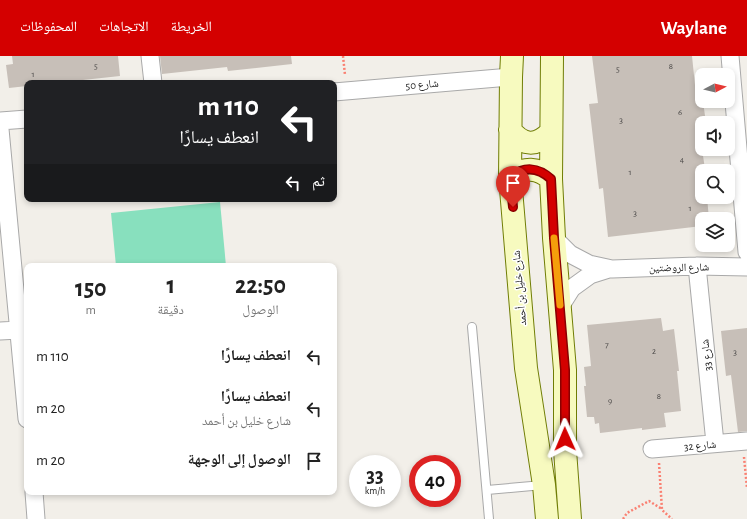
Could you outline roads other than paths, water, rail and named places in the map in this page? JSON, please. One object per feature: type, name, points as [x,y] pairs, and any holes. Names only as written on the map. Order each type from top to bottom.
[{"type":"street","points":[[150,56],[153,80]]},
{"type":"street","points":[[552,56],[551,179],[554,238],[565,370],[565,450],[570,519]]},
{"type":"street","points":[[736,65],[747,252]]},
{"type":"street","name":"شارع 50","points":[[337,92],[511,66]]},
{"type":"street","name":"شارع خليل بن أحمد","points":[[511,66],[510,177],[526,368],[544,485],[547,519]]},
{"type":"street","points":[[0,121],[24,119]]},
{"type":"street","points":[[0,129],[24,386]]},
{"type":"street","points":[[510,130],[516,138],[525,142],[535,143],[544,139],[551,132]]},
{"type":"street","points":[[510,177],[523,170],[531,169],[539,170],[551,179]]},
{"type":"street","name":"شارع الروضتين","points":[[554,238],[570,254],[583,261],[589,264],[612,268],[697,266],[747,268]]},
{"type":"street","name":"شارع 33","points":[[697,266],[715,443]]},
{"type":"street","name":"شارع الروضتين","points":[[560,307],[572,288],[590,275],[612,268]]},
{"type":"street","points":[[0,332],[19,330]]},
{"type":"street","points":[[530,392],[544,398],[552,397],[565,387]]},
{"type":"street","name":"شارع 32","points":[[655,449],[744,441]]},
{"type":"street","points":[[34,495],[36,519]]},
{"type":"lane","points":[[472,327],[490,519]]},
{"type":"lane","points":[[487,490],[544,485]]}]
